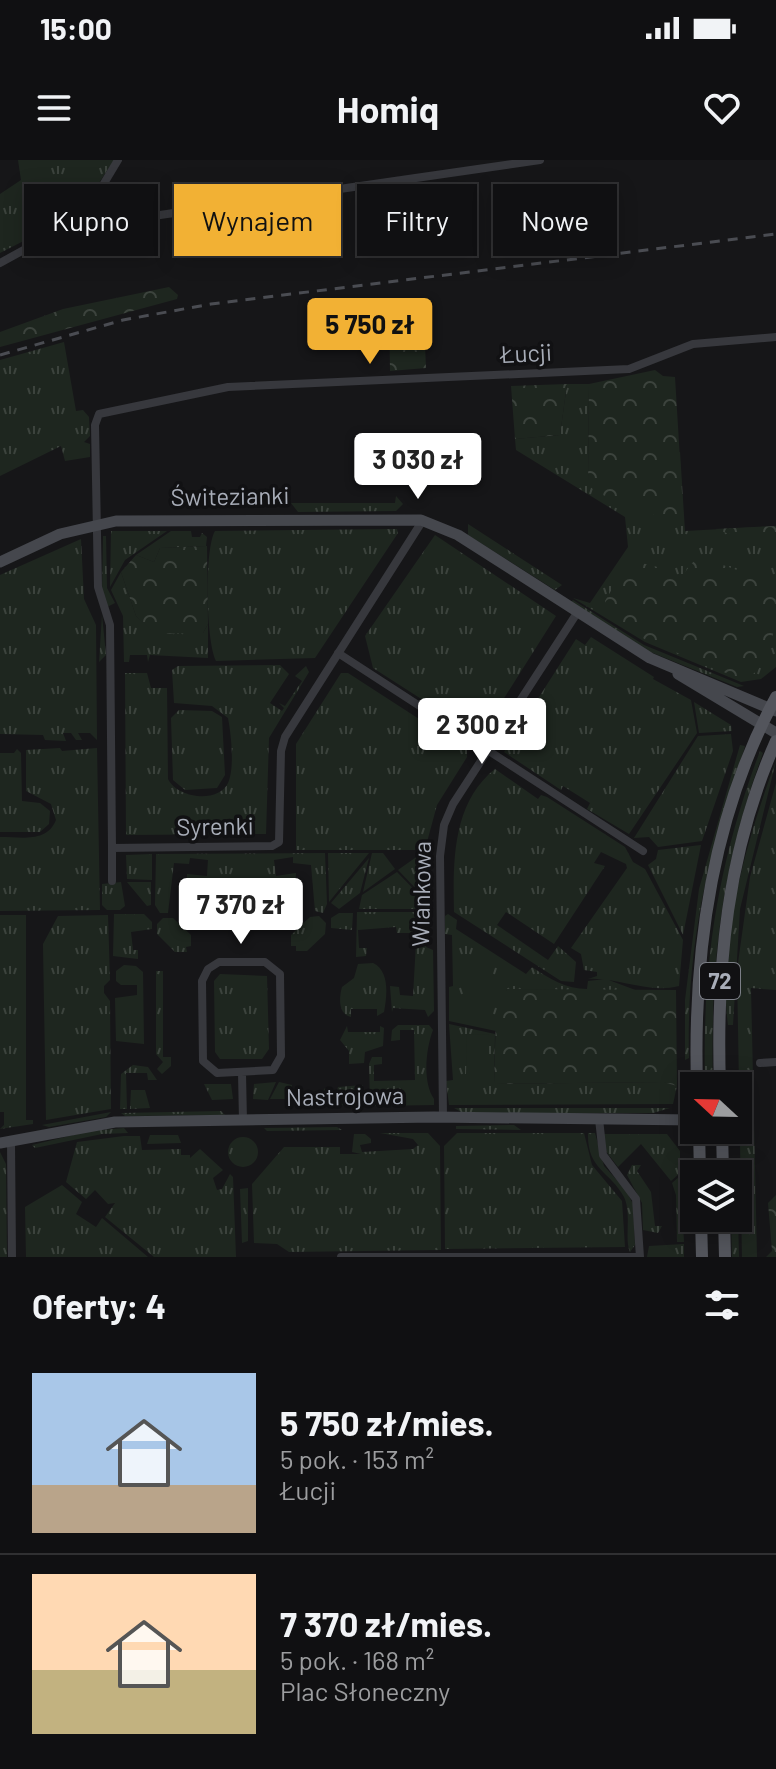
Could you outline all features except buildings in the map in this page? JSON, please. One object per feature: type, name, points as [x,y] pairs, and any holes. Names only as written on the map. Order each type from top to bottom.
[{"type":"main road","name":"72","points":[[697,1072],[696,1009],[709,895],[723,835],[761,726],[774,705]]},
{"type":"main road","name":"72","points":[[720,1072],[719,1010],[728,906],[747,818],[776,741]]},
{"type":"main road","points":[[701,1232],[702,1257]]},
{"type":"main road","points":[[724,1232],[725,1257]]},
{"type":"street","points":[[104,184],[118,160]]},
{"type":"street","points":[[158,215],[540,160]]},
{"type":"street","points":[[0,263],[24,250]]},
{"type":"street","name":"Łucji","points":[[96,524],[95,425],[99,414],[228,387],[629,369],[693,344],[776,337]]},
{"type":"street","name":"Świtezianki","points":[[0,562],[48,538],[96,524],[168,519],[423,520],[458,535],[577,613],[776,733]]},
{"type":"street","name":"Syrenki","points":[[112,848],[269,846],[279,842],[281,751],[285,737],[423,520]]},
{"type":"street","points":[[96,524],[98,592],[110,625],[112,881]]},
{"type":"street","name":"Wiankowa","points":[[443,1117],[441,838],[453,804],[577,613]]},
{"type":"street","points":[[338,653],[643,851]]},
{"type":"street","name":"Świtezianki","points":[[667,667],[774,705]]},
{"type":"street","points":[[219,962],[265,962],[273,965],[281,979],[280,1063],[269,1072],[242,1073],[213,1072],[202,1056],[202,981],[209,967],[219,962]]},
{"type":"street","points":[[760,1063],[776,1062]]},
{"type":"street","points":[[242,1073],[243,1121]]},
{"type":"street","name":"Nastrojowa","points":[[5,1143],[105,1122],[443,1117],[680,1120]]},
{"type":"street","points":[[341,1257],[640,1257],[636,1199],[603,1155],[599,1119]]},
{"type":"street","points":[[5,1143],[12,1257]]},
{"type":"green space","points":[[18,160],[114,160],[98,184],[24,184],[24,241],[0,253],[0,194],[21,180]]},
{"type":"green space","points":[[169,287],[178,295],[177,299],[0,347],[0,332],[63,309]]},
{"type":"green space","points":[[423,298],[426,368],[390,371],[389,301]]},
{"type":"green space","points":[[64,342],[76,411],[83,410],[89,417],[90,436],[84,442],[90,444],[90,457],[65,461],[61,446],[0,476],[0,360]]},
{"type":"green space","points":[[655,370],[663,376],[675,377],[684,526],[595,492],[588,483],[589,384]]},
{"type":"green space","points":[[567,384],[589,384],[588,483],[680,452],[685,531],[776,526],[776,667],[761,679],[741,682],[645,642],[573,598],[590,603],[628,547],[625,517],[516,450],[515,439],[560,435]]},
{"type":"green space","points":[[567,384],[560,435],[515,439],[511,386]]},
{"type":"green space","points":[[396,496],[403,504],[396,511],[298,512],[291,503],[395,503]]},
{"type":"green space","points":[[468,524],[562,585],[555,590],[468,535]]},
{"type":"green space","points":[[776,526],[776,550],[715,529]]},
{"type":"green space","points":[[397,529],[398,533],[315,658],[216,661],[210,635],[208,596],[209,557],[215,531]]},
{"type":"green space","points":[[111,531],[167,531],[125,560],[110,587]]},
{"type":"green space","points":[[171,531],[191,531],[192,537],[200,537],[202,533],[207,537],[206,546],[160,548],[154,562],[136,555]]},
{"type":"green space","points":[[435,535],[556,616],[482,733],[476,734],[373,668],[365,636]]},
{"type":"green space","points":[[103,536],[106,536],[107,588],[115,603],[107,607],[102,591]]},
{"type":"green space","points":[[81,539],[84,599],[96,625],[97,740],[90,733],[78,733],[82,740],[76,740],[71,733],[63,733],[66,741],[45,740],[43,735],[0,734],[0,575]]},
{"type":"green space","points":[[207,546],[208,624],[203,633],[155,634],[136,616],[121,572],[136,555],[154,562],[160,548]]},
{"type":"green space","points":[[698,556],[776,584],[774,626],[768,653],[754,673],[743,680],[646,640],[612,619],[605,601],[629,560],[662,568],[681,577]]},
{"type":"green space","points":[[121,572],[136,616],[155,633],[203,633],[208,624],[208,658],[150,655],[148,662],[147,655],[130,655],[129,662],[124,662],[123,616],[111,590]]},
{"type":"green space","points":[[573,600],[644,645],[744,686],[737,687],[648,651],[571,602]]},
{"type":"green space","points":[[102,615],[106,655],[99,662]]},
{"type":"green space","points":[[591,637],[653,679],[691,700],[697,733],[629,834],[587,809],[590,803],[563,786],[561,790],[504,752],[576,639],[585,645]]},
{"type":"green space","points":[[280,665],[289,674],[270,703],[282,711],[284,708],[279,703],[285,706],[302,681],[295,676],[306,666],[309,672],[269,738],[266,834],[126,835],[125,673],[147,673],[151,688],[167,688],[168,779],[180,791],[207,796],[223,790],[230,777],[232,750],[228,718],[212,706],[174,703],[172,670],[178,666]]},
{"type":"green space","points":[[341,673],[348,673],[467,750],[467,757],[437,805],[427,842],[418,850],[296,850],[296,744]]},
{"type":"green space","points":[[694,702],[731,725],[732,731],[699,733]]},
{"type":"green space","points":[[179,710],[212,711],[222,717],[225,775],[217,788],[185,790],[173,780],[171,718]]},
{"type":"green space","points":[[731,734],[733,751],[702,841],[658,847],[649,837],[634,838],[698,736]]},
{"type":"green space","points":[[740,745],[745,746],[719,828],[701,903],[691,980],[689,1058],[685,1060],[685,1000],[699,889]]},
{"type":"green space","points":[[60,748],[62,751],[97,748],[100,910],[0,911],[0,837],[40,835],[56,820],[51,804],[26,791],[26,750]]},
{"type":"green space","points":[[17,749],[21,753],[22,801],[40,803],[50,811],[49,824],[40,832],[0,832],[0,753],[14,753]]},
{"type":"green space","points":[[760,751],[763,753],[737,836],[721,917],[716,958],[713,1072],[705,1072],[706,999],[715,916],[745,793]]},
{"type":"green space","points":[[776,761],[740,909],[733,1025],[728,1025],[727,960],[737,891]]},
{"type":"green space","points":[[495,769],[538,799],[541,795],[547,797],[625,847],[633,862],[645,869],[683,940],[679,986],[655,988],[588,979],[597,976],[597,972],[584,970],[581,954],[571,948],[627,868],[626,864],[601,852],[594,863],[605,866],[554,944],[506,912],[497,925],[548,960],[558,946],[576,962],[574,982],[561,981],[454,912],[455,854],[463,816],[470,799]]},
{"type":"green space","points":[[776,783],[776,990],[751,988],[757,1257],[742,1257],[742,1232],[752,1232],[752,1160],[740,1160],[740,1144],[752,1144],[752,1072],[739,1072],[737,970],[750,877]]},
{"type":"green space","points":[[701,845],[683,935],[648,865],[656,859],[658,850]]},
{"type":"green space","points":[[325,853],[327,904],[323,913],[315,911],[311,865],[293,863],[293,857],[274,860],[276,876],[296,873],[294,908],[282,919],[201,920],[187,903],[187,874],[207,876],[208,860],[190,858],[189,864],[174,863],[168,913],[160,913],[155,905],[156,854]]},
{"type":"green space","points":[[328,853],[369,853],[329,902]]},
{"type":"green space","points":[[372,853],[383,853],[395,869],[363,892]]},
{"type":"green space","points":[[422,853],[426,855],[424,897],[398,870]]},
{"type":"green space","points":[[152,854],[152,880],[127,879],[126,855]]},
{"type":"green space","points":[[369,858],[360,893],[339,909],[331,903]]},
{"type":"green space","points":[[397,872],[426,902],[426,909],[359,909],[362,895]]},
{"type":"green space","points":[[121,882],[125,906],[120,910],[107,910],[102,905],[102,884]]},
{"type":"green space","points":[[127,882],[151,882],[151,905],[147,906]]},
{"type":"green space","points":[[357,912],[426,912],[426,947],[433,950],[434,1011],[428,1017],[425,1010],[393,1008],[392,1012],[390,986],[399,987],[400,995],[413,996],[416,943],[412,942],[412,933],[397,933],[396,927],[358,930],[359,948],[367,948],[366,956],[356,957]]},
{"type":"green space","points":[[339,913],[353,913],[352,930],[331,928],[331,918]]},
{"type":"green space","points":[[114,914],[144,914],[152,922],[152,929],[131,932],[133,950],[138,950],[138,959],[113,956]]},
{"type":"green space","points":[[448,914],[457,920],[456,929],[526,974],[532,967],[572,987],[587,989],[588,981],[606,979],[638,991],[507,989],[496,1031],[449,1021],[449,987],[453,986],[452,935],[445,934],[445,916]]},
{"type":"green space","points":[[0,915],[26,915],[26,1120],[33,1120],[33,1124],[0,1129],[4,1125],[4,1112],[0,1112]]},
{"type":"green space","points":[[108,915],[110,980],[104,986],[104,993],[110,1001],[111,1109],[46,1120],[43,944],[58,916]]},
{"type":"green space","points":[[319,916],[326,923],[325,934],[307,951],[296,951],[296,946],[291,946],[291,935],[310,917]]},
{"type":"green space","points":[[163,918],[173,918],[191,935],[191,946],[186,947],[187,952],[175,952],[157,934],[157,924]]},
{"type":"green space","points":[[465,957],[493,957],[493,1018],[465,1018]]},
{"type":"green space","points":[[373,963],[385,978],[384,1012],[377,1016],[377,1009],[351,1009],[351,1017],[344,1013],[340,1005],[342,987],[354,978],[358,964]]},
{"type":"green space","points":[[124,965],[136,966],[143,972],[144,1044],[116,1041],[115,998],[137,995],[137,985],[121,985],[116,981],[116,971]]},
{"type":"green space","points":[[156,971],[163,971],[163,1057],[171,1057],[171,1066],[162,1074],[157,1069],[163,1062],[156,1054]]},
{"type":"green space","points":[[220,974],[267,976],[269,1049],[262,1059],[220,1059],[215,1052],[214,981]]},
{"type":"green space","points":[[507,989],[676,990],[677,1086],[663,1082],[494,1084],[496,1015]]},
{"type":"green space","points":[[449,1024],[495,1034],[494,1084],[664,1082],[677,1086],[673,1104],[449,1105],[446,1081],[453,1080]]},
{"type":"green space","points":[[398,1025],[429,1025],[433,1030],[426,1065],[434,1105],[370,1106],[369,1064],[372,1057],[382,1057],[382,1064],[374,1065],[374,1081],[415,1080],[414,1030],[400,1030],[400,1040],[391,1041],[392,1030]]},
{"type":"green space","points":[[347,1026],[348,1032],[380,1032],[380,1026],[384,1028],[383,1046],[365,1052],[364,1063],[349,1064],[349,1051],[340,1040]]},
{"type":"green space","points":[[467,1034],[489,1035],[489,1075],[466,1075]]},
{"type":"green space","points":[[133,1065],[148,1067],[157,1080],[148,1080],[147,1073],[126,1073],[127,1109],[120,1109],[121,1074]]},
{"type":"green space","points":[[276,1082],[268,1100],[253,1099],[254,1084]]},
{"type":"green space","points":[[279,1082],[292,1085],[291,1099],[270,1099]]},
{"type":"green space","points":[[204,1084],[231,1084],[233,1099],[212,1100]]},
{"type":"green space","points":[[363,1085],[363,1106],[318,1104],[311,1095],[314,1093],[319,1097],[325,1088],[337,1091],[338,1087]]},
{"type":"green space","points":[[131,1090],[145,1090],[150,1108],[130,1109]]},
{"type":"green space","points":[[454,1108],[670,1108],[653,1113],[463,1113]]},
{"type":"green space","points":[[221,1111],[225,1115],[125,1116],[121,1113]]},
{"type":"green space","points":[[111,1112],[106,1117],[49,1127],[42,1125]]},
{"type":"green space","points":[[514,1125],[521,1130],[456,1129],[456,1126]]},
{"type":"green space","points":[[337,1127],[342,1130],[267,1131],[264,1128]]},
{"type":"green space","points":[[124,1128],[128,1133],[102,1134],[35,1148],[32,1145],[90,1131]]},
{"type":"green space","points":[[380,1133],[428,1133],[440,1146],[441,1250],[289,1252],[277,1244],[254,1243],[252,1184],[284,1147],[340,1147],[340,1154],[361,1154],[352,1152],[354,1134],[365,1134],[371,1139],[371,1143],[360,1145],[362,1152],[413,1149],[418,1145],[413,1139]]},
{"type":"green space","points":[[457,1133],[584,1133],[592,1165],[622,1201],[625,1247],[445,1249],[444,1146]]},
{"type":"green space","points":[[588,1133],[595,1133],[604,1166],[626,1190],[633,1204],[635,1245],[630,1252],[624,1197],[595,1163]]},
{"type":"green space","points":[[604,1134],[667,1134],[680,1151],[680,1173],[671,1181],[641,1144],[618,1167],[605,1150]]},
{"type":"green space","points":[[150,1135],[178,1135],[181,1143],[147,1144]]},
{"type":"green space","points":[[140,1136],[142,1150],[181,1149],[181,1155],[190,1155],[190,1158],[200,1149],[223,1170],[213,1178],[217,1190],[222,1189],[230,1174],[233,1177],[236,1257],[154,1257],[105,1217],[115,1203],[108,1204],[95,1190],[86,1199],[66,1182],[77,1142]]},
{"type":"green space","points":[[243,1137],[249,1138],[257,1146],[257,1158],[249,1166],[243,1167],[237,1166],[229,1158],[228,1152],[229,1146],[237,1138]]},
{"type":"green space","points":[[0,1152],[6,1164],[7,1257],[0,1257]]},
{"type":"green space","points":[[632,1165],[641,1165],[637,1171],[651,1192],[655,1226],[662,1226],[658,1233],[643,1230],[642,1203],[627,1175]]},
{"type":"green space","points":[[680,1176],[680,1232],[683,1232],[684,1242],[677,1242],[676,1195],[672,1183]]},
{"type":"green space","points":[[62,1185],[82,1202],[76,1214],[96,1227],[102,1218],[148,1257],[26,1257],[25,1207]]},
{"type":"green space","points":[[248,1188],[248,1241],[242,1243],[240,1189]]},
{"type":"green space","points":[[776,1195],[776,1257],[766,1257],[772,1251],[768,1203]]},
{"type":"green space","points":[[731,1232],[738,1232],[739,1257],[732,1257]]},
{"type":"green space","points":[[684,1244],[684,1257],[647,1257],[649,1246]]},
{"type":"railway","points":[[0,355],[123,320],[211,304],[776,234]]}]
